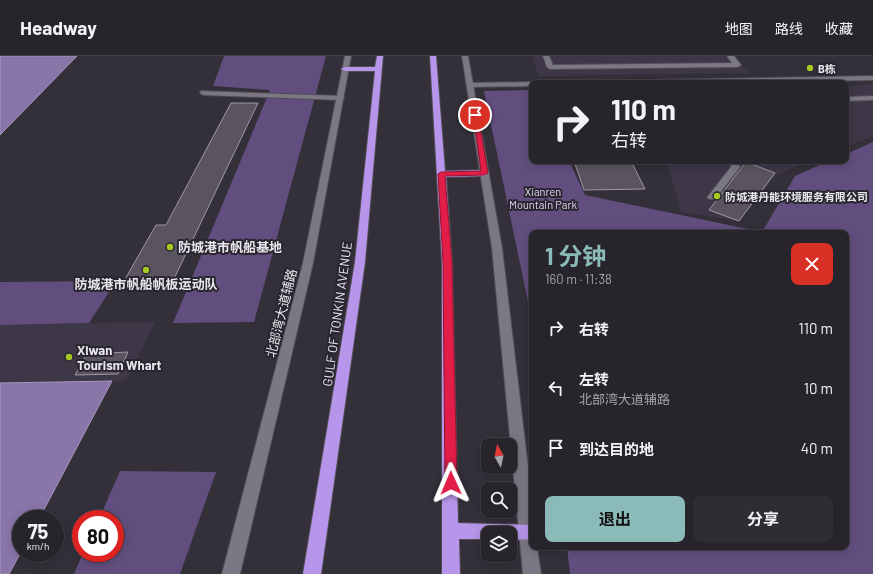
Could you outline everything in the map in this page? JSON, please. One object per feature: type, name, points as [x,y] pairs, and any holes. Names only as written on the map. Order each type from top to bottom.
[{"type":"highway","name":"GULF OF TONKIN AVENUE","points":[[312,574],[360,262],[380,56]]},
{"type":"highway","points":[[433,56],[447,262],[452,531],[451,574]]},
{"type":"highway","points":[[345,69],[379,68]]},
{"type":"highway","points":[[441,174],[484,173]]},
{"type":"highway","points":[[452,531],[528,532]]},
{"type":"main road","name":"北部湾大道辅路","points":[[231,574],[308,263],[348,56]]},
{"type":"main road","points":[[465,56],[497,248],[529,542]]},
{"type":"main road","points":[[546,56],[550,67],[738,65],[730,56]]},
{"type":"main road","points":[[761,80],[873,78]]},
{"type":"main road","points":[[470,85],[529,84]]},
{"type":"main road","points":[[204,93],[340,98]]},
{"type":"main road","points":[[849,99],[873,98]]},
{"type":"main road","points":[[712,197],[736,167],[735,164]]},
{"type":"main road","points":[[530,550],[532,574]]},
{"type":"shaded area","points":[[0,56],[77,56],[0,135]]},
{"type":"shaded area","points":[[532,56],[733,56],[749,73],[539,76]]},
{"type":"shaded area","points":[[873,84],[873,136],[849,146],[849,87]]},
{"type":"shaded area","name":"防城港丹能环境服务有限公司","points":[[668,164],[803,164],[778,174],[771,179],[739,221],[681,212]]},
{"type":"shaded area","name":"Xiwan Tourism Whart","points":[[155,322],[126,381],[0,383],[0,325]]},
{"type":"shaded area","points":[[112,381],[44,510],[12,510],[12,562],[16,562],[9,574],[0,574],[0,383]]},
{"type":"green space","points":[[224,56],[326,56],[254,322],[173,323],[270,90],[213,86]]},
{"type":"green space","name":"Xianren Mountain Park","points":[[529,90],[529,164],[570,164],[585,195],[752,230],[529,230],[529,307],[484,91]]},
{"type":"green space","name":"Xianren Mountain Park","points":[[873,142],[873,574],[570,574],[567,550],[849,550],[849,230],[763,230],[795,176],[822,164],[849,164],[849,153]]},
{"type":"green space","points":[[116,281],[89,323],[0,325],[0,282]]},
{"type":"green space","points":[[120,471],[216,472],[180,574],[74,574],[79,562],[124,562],[124,510],[103,510]]},
{"type":"building","points":[[231,103],[258,103],[173,281],[124,281],[156,225],[166,225]]},
{"type":"building","points":[[575,164],[632,164],[645,189],[584,190]]},
{"type":"building","points":[[744,164],[751,164],[775,173],[739,221],[709,210]]},
{"type":"building","points":[[128,352],[118,374],[75,375],[87,354]]},
{"type":"place","name":"B栋","points":[[810,68]]},
{"type":"place","name":"防城港丹能环境服务有限公司","points":[[717,196]]},
{"type":"place","name":"防城港市帆船基地","points":[[170,247]]},
{"type":"place","name":"防城港市帆船帆板运动队","points":[[146,270]]},
{"type":"place","name":"Xiwan Tourism Whart","points":[[69,357]]},
{"type":"route","points":[[451,483],[447,262],[441,174],[484,173],[475,115]]}]
